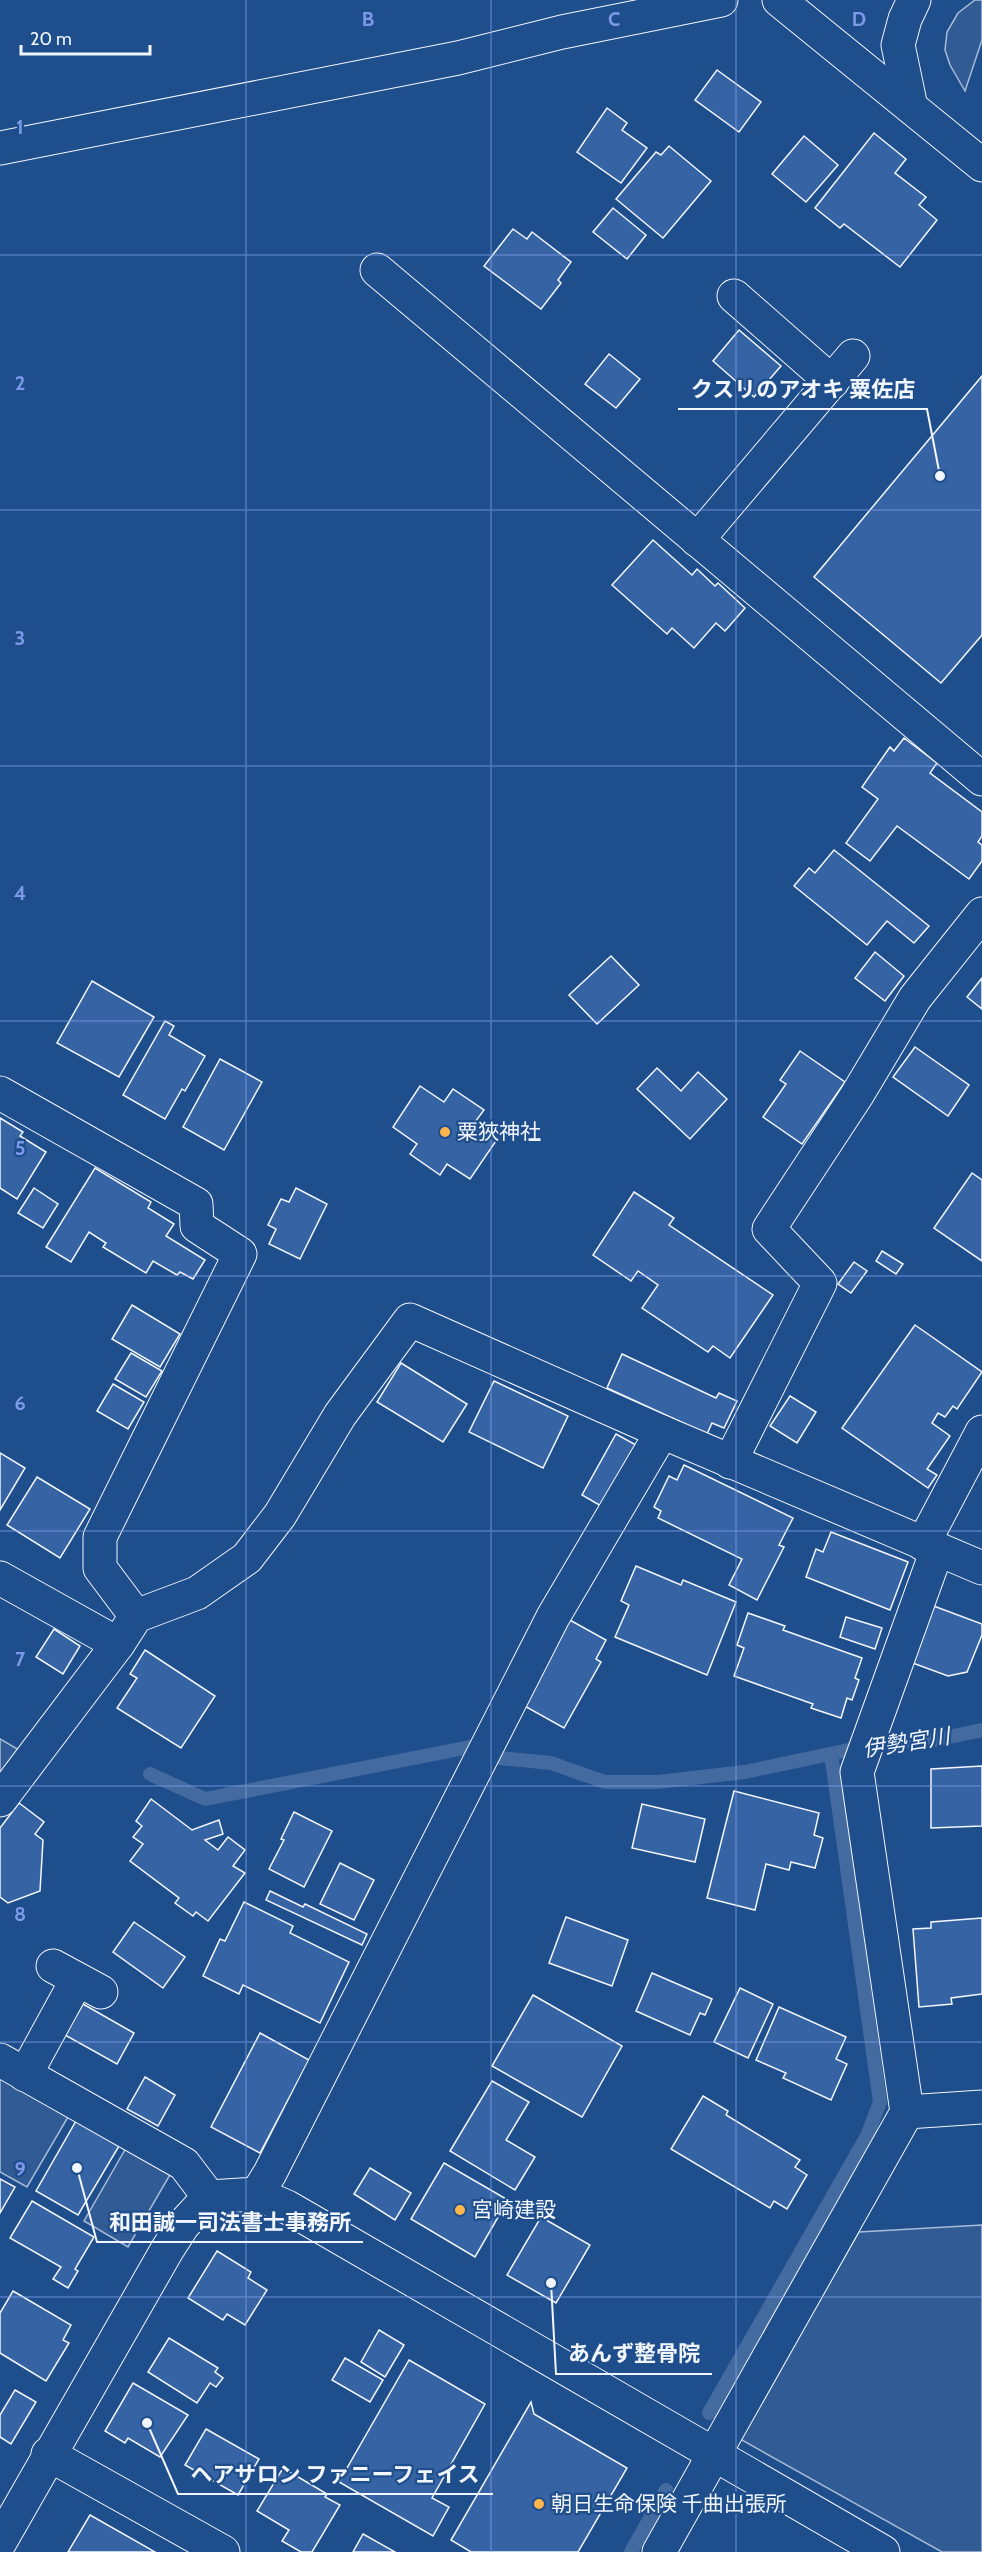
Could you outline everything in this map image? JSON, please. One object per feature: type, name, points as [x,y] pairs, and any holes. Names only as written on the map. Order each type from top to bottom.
[{"type":"street","points":[[562,32],[598,0]]},
{"type":"street","points":[[0,148],[458,58],[562,32],[721,0]]},
{"type":"street","points":[[779,0],[982,165]]},
{"type":"street","points":[[911,107],[898,45],[905,19],[914,0]]},
{"type":"street","points":[[377,270],[982,779]]},
{"type":"street","points":[[734,296],[832,382]]},
{"type":"street","points":[[697,540],[853,356]]},
{"type":"street","points":[[730,1462],[820,1283],[769,1229],[857,1095],[915,998],[982,914]]},
{"type":"street","points":[[0,1093],[196,1204],[197,1226],[240,1254],[100,1537],[100,1568],[136,1616]]},
{"type":"street","points":[[0,1800],[118,1644],[136,1616],[197,1593],[247,1558],[280,1515],[340,1415],[410,1320],[730,1462],[982,1568]]},
{"type":"street","points":[[257,2194],[270,2173],[553,1617],[662,1432]]},
{"type":"street","points":[[659,2552],[907,2112],[857,1772],[930,1547],[982,1432]]},
{"type":"street","points":[[0,1578],[118,1644]]},
{"type":"street","points":[[77,1979],[13,2068],[184,2164],[209,2197]]},
{"type":"street","points":[[907,2112],[982,2107]]},
{"type":"street","points":[[0,2542],[48,2454],[183,2225],[209,2197],[257,2194],[287,2206],[883,2552]]},
{"type":"street","points":[[48,2454],[223,2552]]},
{"type":"shaded area","points":[[975,0],[982,0],[982,40],[965,91],[950,65],[945,50],[947,32],[958,13]]},
{"type":"shaded area","points":[[0,1739],[19,1750],[0,1774]]},
{"type":"shaded area","points":[[0,2078],[68,2117],[27,2187],[0,2172]]},
{"type":"shaded area","points":[[126,2148],[171,2173],[128,2247],[84,2221]]},
{"type":"shaded area","points":[[982,2225],[982,2552],[942,2552],[740,2439],[859,2232]]},
{"type":"building","points":[[717,70],[761,102],[739,132],[695,100]]},
{"type":"building","points":[[607,108],[627,123],[622,130],[647,148],[621,183],[577,152]]},
{"type":"building","points":[[874,133],[906,159],[895,173],[926,197],[919,205],[937,220],[900,267],[844,224],[840,228],[815,208]]},
{"type":"building","points":[[804,136],[838,165],[806,202],[772,174]]},
{"type":"building","points":[[669,146],[711,181],[663,238],[616,199],[656,152],[661,155]]},
{"type":"building","points":[[613,208],[646,235],[627,259],[593,232]]},
{"type":"building","points":[[513,229],[527,239],[532,232],[571,262],[558,280],[561,283],[541,309],[484,266]]},
{"type":"building","points":[[739,330],[781,366],[754,397],[713,361]]},
{"type":"building","points":[[609,354],[640,379],[616,408],[585,384]]},
{"type":"building","points":[[982,376],[982,635],[941,683],[814,577]]},
{"type":"building","points":[[653,540],[692,575],[697,569],[715,586],[718,583],[745,608],[725,631],[716,623],[694,648],[672,628],[667,634],[612,585]]},
{"type":"building","points":[[904,738],[937,763],[930,773],[982,812],[982,836],[978,842],[982,845],[982,861],[969,879],[897,826],[870,861],[846,843],[878,799],[862,787],[890,747],[894,751]]},
{"type":"building","points":[[834,850],[929,926],[914,943],[887,921],[867,945],[794,886],[809,868],[815,873]]},
{"type":"building","points":[[875,952],[904,976],[885,1001],[855,978]]},
{"type":"building","points":[[611,956],[639,985],[597,1024],[569,995]]},
{"type":"building","points":[[982,978],[982,1009],[967,997]]},
{"type":"building","points":[[92,981],[154,1017],[119,1077],[57,1043]]},
{"type":"building","points":[[165,1021],[174,1026],[169,1035],[205,1056],[185,1091],[182,1089],[165,1119],[123,1095]]},
{"type":"building","points":[[915,1047],[969,1085],[948,1116],[893,1077]]},
{"type":"building","points":[[800,1051],[845,1082],[802,1144],[763,1117],[786,1084],[780,1080]]},
{"type":"building","points":[[220,1059],[262,1082],[224,1150],[183,1127]]},
{"type":"building","points":[[657,1068],[681,1091],[698,1072],[727,1099],[690,1139],[637,1089]]},
{"type":"building","name":"粟狹神社","points":[[420,1086],[444,1102],[453,1089],[484,1110],[475,1122],[498,1138],[470,1179],[447,1164],[440,1175],[410,1154],[417,1144],[393,1127]]},
{"type":"building","points":[[0,1118],[23,1132],[20,1136],[46,1152],[17,1199],[0,1188]]},
{"type":"building","points":[[95,1168],[151,1202],[148,1208],[174,1224],[166,1236],[205,1260],[193,1279],[180,1272],[177,1275],[153,1261],[146,1273],[103,1247],[106,1243],[89,1232],[71,1262],[46,1247]]},
{"type":"building","points":[[972,1173],[982,1180],[982,1261],[934,1228]]},
{"type":"building","points":[[34,1188],[58,1204],[43,1228],[18,1213]]},
{"type":"building","points":[[296,1188],[327,1204],[300,1259],[269,1244],[276,1229],[268,1225],[281,1199],[289,1202]]},
{"type":"building","points":[[634,1192],[674,1218],[669,1225],[773,1295],[730,1358],[713,1346],[708,1352],[642,1308],[658,1285],[638,1271],[631,1281],[593,1255]]},
{"type":"building","points":[[882,1251],[903,1264],[896,1274],[876,1261]]},
{"type":"building","points":[[854,1262],[867,1271],[851,1293],[838,1284]]},
{"type":"building","points":[[132,1305],[180,1334],[160,1367],[112,1339]]},
{"type":"building","points":[[915,1325],[982,1372],[957,1409],[953,1406],[945,1417],[938,1413],[932,1423],[950,1436],[927,1469],[937,1475],[928,1488],[842,1428]]},
{"type":"building","points":[[131,1353],[162,1371],[146,1397],[115,1379]]},
{"type":"building","points":[[622,1354],[716,1398],[719,1393],[737,1401],[724,1428],[712,1423],[707,1434],[607,1388]]},
{"type":"building","points":[[401,1363],[467,1404],[443,1442],[377,1402]]},
{"type":"building","points":[[494,1381],[568,1416],[543,1468],[469,1432]]},
{"type":"building","points":[[113,1384],[144,1402],[128,1429],[97,1411]]},
{"type":"building","points":[[790,1396],[816,1412],[797,1443],[770,1426]]},
{"type":"building","points":[[616,1434],[636,1445],[601,1506],[582,1495]]},
{"type":"building","points":[[0,1453],[25,1468],[0,1510]]},
{"type":"building","points":[[684,1465],[793,1518],[779,1545],[784,1547],[757,1600],[729,1585],[742,1559],[658,1518],[661,1511],[654,1507],[669,1476],[677,1480]]},
{"type":"building","points":[[37,1477],[90,1509],[60,1558],[7,1525]]},
{"type":"building","points":[[831,1532],[908,1562],[890,1610],[806,1577],[816,1549],[823,1552]]},
{"type":"building","points":[[636,1566],[681,1585],[683,1580],[736,1602],[707,1675],[615,1637],[629,1605],[621,1601]]},
{"type":"building","points":[[931,1605],[982,1624],[982,1635],[967,1672],[948,1676],[910,1662]]},
{"type":"building","points":[[748,1613],[785,1626],[783,1630],[862,1658],[855,1678],[859,1680],[852,1700],[847,1698],[841,1718],[811,1708],[813,1704],[734,1676],[744,1648],[737,1645]]},
{"type":"building","points":[[846,1617],[882,1628],[875,1649],[840,1637]]},
{"type":"building","points":[[568,1619],[606,1640],[596,1659],[601,1662],[564,1728],[521,1704]]},
{"type":"building","points":[[54,1629],[80,1646],[63,1674],[36,1657]]},
{"type":"building","points":[[145,1650],[215,1696],[181,1748],[117,1708],[137,1678],[130,1674]]},
{"type":"building","points":[[982,1766],[982,1826],[931,1828],[931,1769]]},
{"type":"building","points":[[734,1791],[819,1813],[814,1835],[823,1838],[815,1868],[791,1862],[789,1870],[766,1864],[755,1910],[707,1898]]},
{"type":"building","points":[[151,1799],[192,1830],[219,1820],[223,1834],[205,1840],[218,1850],[228,1837],[245,1850],[233,1866],[245,1873],[208,1921],[196,1912],[193,1916],[175,1903],[179,1898],[130,1861],[143,1844],[133,1837],[142,1826],[136,1821]]},
{"type":"building","points":[[19,1803],[44,1822],[35,1834],[43,1840],[40,1891],[8,1903],[0,1897],[0,1828]]},
{"type":"building","points":[[642,1804],[705,1819],[695,1862],[632,1848]]},
{"type":"building","points":[[294,1812],[332,1831],[304,1887],[269,1869],[284,1840],[281,1839]]},
{"type":"building","points":[[340,1863],[374,1880],[354,1920],[320,1904]]},
{"type":"building","points":[[270,1891],[303,1907],[305,1904],[367,1934],[362,1945],[266,1900]]},
{"type":"building","points":[[244,1902],[293,1926],[290,1933],[349,1962],[320,2023],[243,1985],[239,1994],[203,1976],[220,1939],[225,1941]]},
{"type":"building","points":[[566,1917],[628,1940],[612,1986],[549,1963]]},
{"type":"building","points":[[982,1918],[982,1994],[951,1998],[952,2004],[919,2007],[913,1929],[931,1928],[931,1922]]},
{"type":"building","points":[[134,1922],[185,1957],[163,1988],[113,1952]]},
{"type":"building","points":[[652,1973],[712,1999],[705,2015],[700,2013],[690,2035],[636,2011]]},
{"type":"building","points":[[740,1988],[773,2004],[748,2058],[714,2042]]},
{"type":"building","points":[[533,1995],[622,2046],[582,2117],[492,2066]]},
{"type":"building","points":[[83,2004],[134,2033],[117,2064],[65,2035]]},
{"type":"building","points":[[779,2007],[846,2037],[836,2059],[847,2064],[831,2100],[783,2078],[786,2073],[756,2060]]},
{"type":"building","points":[[260,2033],[309,2060],[260,2153],[211,2127]]},
{"type":"building","points":[[145,2077],[175,2095],[158,2126],[127,2109]]},
{"type":"building","points":[[492,2081],[529,2102],[506,2140],[535,2157],[515,2190],[450,2151]]},
{"type":"building","points":[[703,2096],[728,2111],[726,2115],[800,2160],[795,2167],[807,2175],[787,2209],[774,2201],[770,2208],[671,2149]]},
{"type":"building","points":[[76,2121],[119,2146],[78,2215],[36,2191]]},
{"type":"building","name":"宮崎建設","points":[[444,2163],[508,2200],[475,2257],[411,2219]]},
{"type":"building","points":[[370,2168],[411,2193],[395,2220],[354,2194]]},
{"type":"building","points":[[0,2179],[15,2187],[0,2213]]},
{"type":"building","points":[[32,2201],[94,2237],[75,2269],[78,2271],[68,2288],[53,2279],[61,2267],[10,2238]]},
{"type":"building","points":[[541,2217],[590,2245],[556,2303],[507,2275]]},
{"type":"building","points":[[217,2251],[251,2272],[248,2278],[267,2290],[245,2325],[227,2314],[223,2320],[188,2298]]},
{"type":"building","points":[[13,2291],[71,2325],[63,2340],[69,2343],[46,2381],[0,2353],[0,2313]]},
{"type":"building","points":[[379,2330],[404,2345],[385,2377],[361,2362]]},
{"type":"building","points":[[169,2338],[218,2368],[215,2372],[223,2378],[216,2387],[210,2383],[197,2403],[148,2372]]},
{"type":"building","points":[[345,2358],[383,2380],[370,2402],[332,2380]]},
{"type":"building","points":[[409,2360],[485,2404],[432,2498],[449,2507],[433,2536],[339,2482]]},
{"type":"building","points":[[133,2383],[188,2415],[160,2457],[128,2438],[125,2443],[105,2431]]},
{"type":"building","points":[[15,2390],[36,2402],[11,2444],[0,2437],[0,2415]]},
{"type":"building","name":"朝日生命保険 千曲出張所","points":[[531,2402],[534,2414],[627,2468],[578,2552],[471,2552],[451,2540]]},
{"type":"building","points":[[206,2429],[259,2459],[238,2495],[185,2465]]},
{"type":"building","points":[[283,2468],[327,2494],[325,2497],[340,2505],[312,2552],[301,2552],[282,2541],[289,2530],[257,2511]]},
{"type":"building","points":[[90,2515],[155,2552],[68,2552]]},
{"type":"building","points":[[363,2534],[395,2552],[353,2552]]},
{"type":"waterway","name":"伊勢宮川","points":[[500,1758],[551,1763],[605,1782],[658,1782],[745,1772],[891,1741],[934,1740],[982,1730]]},
{"type":"waterway","points":[[150,1774],[205,1799],[470,1747]]},
{"type":"waterway","points":[[709,2413],[867,2136],[880,2102],[831,1754]]},
{"type":"waterway","points":[[631,2552],[666,2490]]},
{"type":"place","name":"クスリのアオキ 粟佐店","points":[[940,476]]},
{"type":"place","name":"粟狹神社","points":[[445,1132]]},
{"type":"place","name":"和田誠一司法書士事務所","points":[[77,2168]]},
{"type":"place","name":"宮崎建設","points":[[460,2210]]},
{"type":"place","name":"あんず整骨院","points":[[551,2283]]},
{"type":"place","name":"ヘアサロン ファニーフェイス","points":[[147,2423]]},
{"type":"place","name":"朝日生命保険 千曲出張所","points":[[539,2504]]}]
